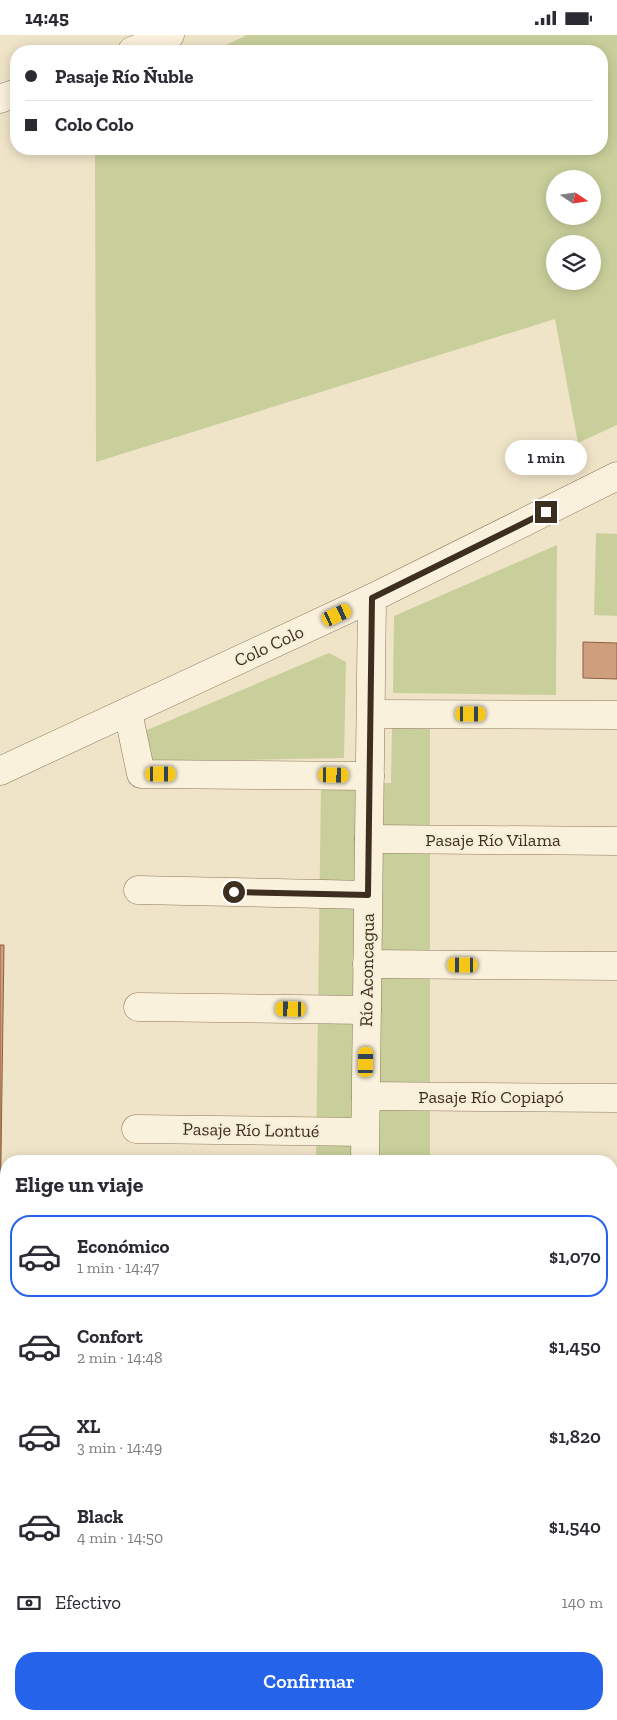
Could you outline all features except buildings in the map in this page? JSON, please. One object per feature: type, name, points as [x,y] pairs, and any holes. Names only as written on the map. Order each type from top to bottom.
[{"type":"street","points":[[146,45],[170,35]]},
{"type":"street","name":"Colo Colo","points":[[0,771],[372,598],[617,476]]},
{"type":"street","name":"Río Aconcagua","points":[[365,1155],[372,598]]},
{"type":"street","points":[[128,712],[141,773],[370,776]]},
{"type":"street","points":[[371,714],[617,715]]},
{"type":"street","name":"Pasaje Río Vilama","points":[[369,839],[617,841]]},
{"type":"street","points":[[138,890],[368,895]]},
{"type":"street","points":[[368,964],[617,966]]},
{"type":"street","points":[[138,1007],[367,1011]]},
{"type":"street","name":"Pasaje Río Copiapó","points":[[366,1096],[617,1098]]},
{"type":"street","name":"Pasaje Río Lontué","points":[[136,1129],[365,1132]]},
{"type":"green space","points":[[247,35],[617,35],[617,425],[578,443],[555,319],[96,462],[95,155],[608,155],[608,45],[226,45]]},
{"type":"green space","points":[[596,533],[617,534],[617,616],[594,615]]},
{"type":"green space","points":[[557,545],[556,695],[393,693],[394,616]]},
{"type":"green space","points":[[329,653],[346,662],[344,758],[145,762],[140,733]]},
{"type":"green space","points":[[392,728],[430,729],[430,1155],[316,1155],[321,783],[391,783]]},
{"type":"route","points":[[234,892],[368,895],[372,598],[546,512]]}]
